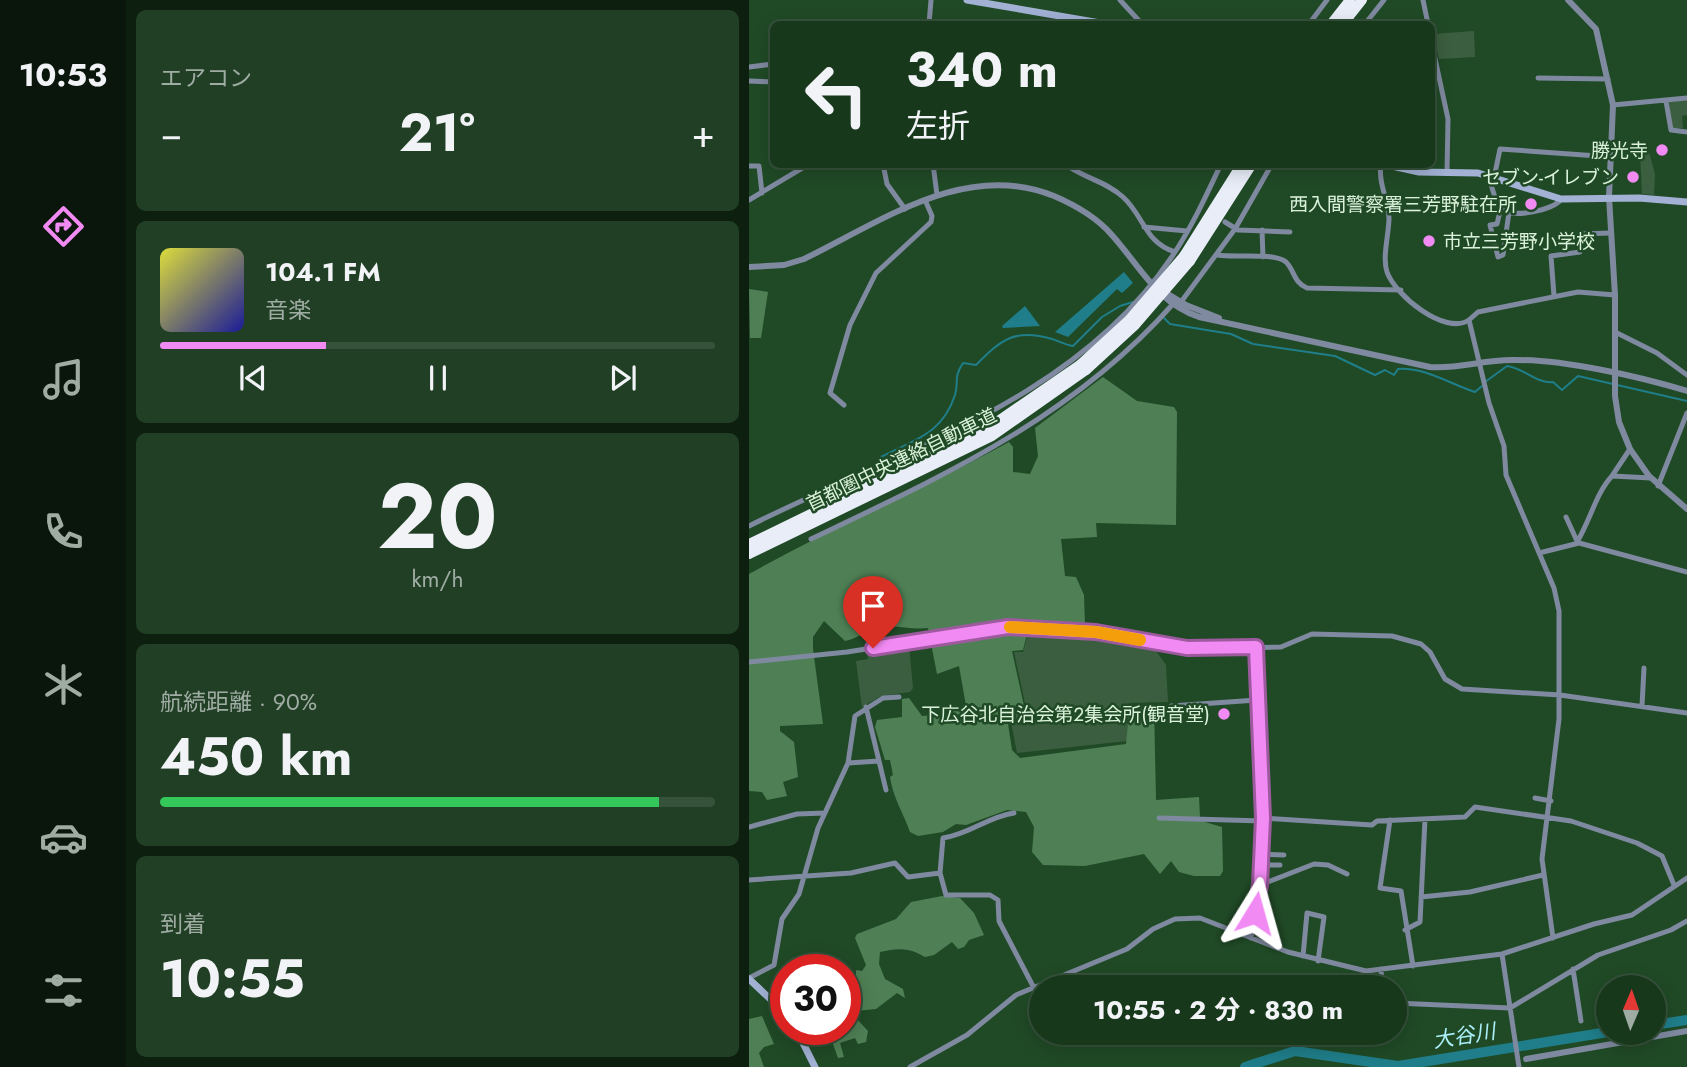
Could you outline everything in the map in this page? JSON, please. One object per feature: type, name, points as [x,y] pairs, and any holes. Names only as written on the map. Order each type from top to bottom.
[{"type":"highway","points":[[1332,21],[1348,0]]},
{"type":"highway","points":[[1351,21],[1364,0]]},
{"type":"highway","name":"首都圏中央連絡自動車道","points":[[1183,256],[1239,168]]},
{"type":"highway","name":"首都圏中央連絡自動車道","points":[[749,554],[992,436],[1084,367],[1137,312],[1249,168]]},
{"type":"highway","name":"首都圏中央連絡自動車道","points":[[749,544],[988,428],[1084,367]]},
{"type":"main road","points":[[967,0],[1089,21]]},
{"type":"main road","points":[[1395,168],[1492,177],[1561,200],[1609,197],[1687,202]]},
{"type":"main road","points":[[750,980],[770,998]]},
{"type":"main road","points":[[804,1045],[815,1067]]},
{"type":"street","points":[[929,21],[931,0]]},
{"type":"street","points":[[1120,0],[1139,21]]},
{"type":"street","points":[[1367,21],[1384,0]]},
{"type":"street","points":[[1423,0],[1427,21]]},
{"type":"street","points":[[1568,0],[1596,29],[1613,105],[1609,197],[1615,295],[1614,375],[1619,422],[1630,449],[1651,478],[1687,509]]},
{"type":"street","points":[[1312,21],[1326,1],[1332,8]]},
{"type":"street","points":[[1435,59],[1448,119],[1447,172]]},
{"type":"street","points":[[749,67],[770,64]]},
{"type":"street","points":[[1538,78],[1608,79]]},
{"type":"street","points":[[749,81],[770,82]]},
{"type":"street","points":[[1613,105],[1687,98],[1687,90]]},
{"type":"street","points":[[1666,101],[1671,130],[1687,132]]},
{"type":"street","points":[[1510,212],[1503,255],[1497,257],[1490,225],[1497,224],[1500,207],[1492,177],[1500,149],[1612,157]]},
{"type":"street","points":[[749,166],[759,166],[762,193]]},
{"type":"street","points":[[749,200],[803,168]]},
{"type":"street","points":[[884,168],[887,184],[905,209]]},
{"type":"street","points":[[934,168],[937,195]]},
{"type":"street","points":[[1074,168],[1099,180],[1123,197],[1157,244],[1183,256]]},
{"type":"street","points":[[749,526],[980,419],[1052,376],[1112,326],[1151,284],[1183,256],[1187,231],[1203,208],[1219,168]]},
{"type":"street","points":[[1181,302],[1218,255],[1270,168]]},
{"type":"street","points":[[1382,168],[1381,182],[1389,218],[1386,270],[1401,290],[1438,321],[1465,323],[1478,312],[1578,292],[1615,295]]},
{"type":"street","points":[[749,267],[784,265],[804,259],[937,195],[959,188],[999,183],[1042,191],[1095,219],[1151,284],[1173,304],[1199,317],[1422,366],[1449,368],[1525,360],[1687,391]]},
{"type":"street","points":[[843,405],[831,390],[850,325],[878,270],[931,222],[931,212],[925,200]]},
{"type":"street","points":[[1500,207],[1510,212],[1555,206],[1561,200]]},
{"type":"street","points":[[1225,222],[1235,229],[1290,232]]},
{"type":"street","points":[[1144,227],[1187,231]]},
{"type":"street","points":[[1262,230],[1263,257]]},
{"type":"street","points":[[1554,296],[1551,256],[1579,253],[1580,233],[1610,233]]},
{"type":"street","points":[[1218,255],[1263,257],[1286,262],[1295,280],[1307,288],[1401,290]]},
{"type":"street","points":[[1151,284],[1181,302],[1258,329]]},
{"type":"street","points":[[811,539],[823,530],[968,462],[1041,420],[1119,359],[1173,304]]},
{"type":"street","points":[[1469,320],[1479,364],[1504,446],[1506,475],[1539,553],[1559,611],[1560,695],[1551,801],[1542,859],[1553,938]]},
{"type":"street","points":[[1615,332],[1657,353],[1687,375]]},
{"type":"street","points":[[1065,393],[1070,399]]},
{"type":"street","points":[[1658,486],[1687,413]]},
{"type":"street","points":[[1576,543],[1595,510],[1601,490],[1630,449]]},
{"type":"street","points":[[1612,476],[1651,478]]},
{"type":"street","points":[[808,498],[811,505]]},
{"type":"street","points":[[1566,517],[1576,543]]},
{"type":"street","points":[[1539,553],[1576,543],[1687,572]]},
{"type":"street","points":[[749,662],[847,652],[1008,627],[1096,632],[1187,648],[1291,645],[1312,634],[1392,636],[1420,645],[1430,652],[1445,680],[1453,686],[1560,695],[1687,713]]},
{"type":"street","points":[[1251,938],[1260,885],[1263,820],[1256,647]]},
{"type":"street","points":[[1642,706],[1644,668]]},
{"type":"street","points":[[750,980],[774,965],[782,919],[795,903],[825,813],[848,763],[855,716],[883,698],[899,697]]},
{"type":"street","points":[[1171,706],[1257,699]]},
{"type":"street","points":[[866,707],[886,790]]},
{"type":"street","points":[[848,763],[879,761]]},
{"type":"street","points":[[1535,799],[1551,801]]},
{"type":"street","points":[[1159,818],[1372,825],[1377,821],[1465,817],[1475,807],[1549,817],[1590,826],[1657,852],[1668,864],[1674,885]]},
{"type":"street","points":[[749,827],[797,814],[825,813]]},
{"type":"street","points":[[1014,813],[988,819],[970,832],[943,838],[940,873],[946,895],[990,895],[998,900],[999,921],[1029,978]]},
{"type":"street","points":[[1405,930],[1420,922],[1425,819]]},
{"type":"street","points":[[1390,820],[1380,888],[1401,891],[1405,930],[1413,966]]},
{"type":"street","points":[[1261,854],[1284,855]]},
{"type":"street","points":[[749,880],[851,873],[895,863],[908,877],[940,873]]},
{"type":"street","points":[[1260,885],[1314,864],[1328,865],[1347,874]]},
{"type":"street","points":[[1261,865],[1280,865]]},
{"type":"street","points":[[1421,897],[1470,892],[1543,875]]},
{"type":"street","points":[[1065,975],[1127,949],[1153,929],[1184,917],[1201,918],[1318,961],[1366,971],[1501,954],[1632,915],[1687,878]]},
{"type":"street","points":[[1303,956],[1307,913],[1324,917],[1318,961]]},
{"type":"street","points":[[1407,1004],[1510,1008],[1611,949],[1671,930],[1687,921]]},
{"type":"street","points":[[1501,954],[1519,1066],[1526,1059],[1687,1031]]},
{"type":"street","points":[[1381,969],[1381,975]]},
{"type":"street","points":[[1573,969],[1581,1021]]},
{"type":"street","points":[[910,1067],[967,1035],[1014,997],[1029,990]]},
{"type":"green space","points":[[1474,31],[1475,57],[1439,59],[1435,34]]},
{"type":"green space","points":[[1687,100],[1687,115],[1682,116],[1683,128],[1672,129],[1669,102]]},
{"type":"green space","points":[[1649,152],[1655,174],[1654,195],[1642,194],[1640,153]]},
{"type":"green space","points":[[749,289],[768,292],[761,338],[750,338]]},
{"type":"green space","points":[[1103,377],[1137,401],[1174,407],[1177,412],[1176,525],[1096,523],[1097,537],[1061,539],[1065,576],[1076,577],[1084,595],[1085,625],[1080,628],[1029,626],[1023,650],[1012,651],[1024,706],[1006,710],[1012,750],[1020,758],[1126,744],[1129,712],[1137,706],[1154,705],[1156,800],[1199,797],[1200,817],[1205,822],[1222,827],[1223,871],[1220,876],[1194,876],[1179,872],[1171,861],[1160,874],[1144,854],[1085,866],[1043,865],[1032,852],[1034,827],[1026,812],[1007,810],[966,825],[956,824],[943,832],[918,836],[910,832],[893,792],[890,760],[885,760],[875,727],[877,720],[902,717],[902,699],[909,698],[922,716],[946,714],[966,706],[959,666],[937,674],[928,628],[877,628],[845,641],[824,621],[813,637],[823,724],[780,726],[780,731],[794,742],[798,777],[783,782],[787,796],[767,800],[762,792],[749,791],[749,574],[1009,442],[1013,447],[1013,472],[1030,474],[1038,456],[1035,428]]},
{"type":"green space","points":[[1029,630],[1090,634],[1151,644],[1166,665],[1168,702],[1129,703],[1127,741],[1017,753],[1009,712],[1026,708],[1014,652],[1023,652]]},
{"type":"green space","points":[[909,645],[913,688],[910,692],[881,696],[862,707],[856,661],[868,659],[867,651]]},
{"type":"green space","points":[[942,896],[960,898],[974,913],[984,935],[969,940],[964,947],[958,949],[952,942],[934,955],[925,957],[903,949],[880,952],[879,964],[885,979],[903,989],[905,998],[897,993],[876,1009],[861,1010],[861,971],[866,965],[855,938],[857,934],[896,919],[911,902]]},
{"type":"green space","points":[[762,1016],[770,1035],[771,1045],[764,1047],[759,1053],[764,1067],[749,1067],[749,1019]]},
{"type":"green space","points":[[861,1023],[868,1031],[866,1042],[861,1043]]},
{"type":"green space","points":[[833,1045],[841,1045],[844,1057],[838,1058]]},
{"type":"water","points":[[1124,272],[1133,283],[1122,293],[1117,289],[1068,337],[1055,332]]},
{"type":"water","points":[[1025,306],[1040,326],[1003,328],[1002,326]]},
{"type":"waterway","points":[[881,457],[925,435],[942,419],[955,395],[957,376],[963,363],[976,365],[1001,343],[1018,336],[1039,336],[1073,346],[1102,317],[1133,302]]},
{"type":"waterway","points":[[1163,317],[1170,324],[1231,334],[1253,344],[1335,356],[1375,375],[1385,370],[1394,375],[1398,369],[1408,369],[1428,373],[1475,392],[1482,386]]},
{"type":"waterway","points":[[1485,382],[1507,366],[1541,381],[1553,382],[1562,390],[1578,376],[1687,401]]},
{"type":"waterway","name":"大谷川","points":[[1666,1023],[1687,1020]]},
{"type":"waterway","name":"大谷川","points":[[1245,1067],[1295,1051],[1398,1066],[1596,1034]]},
{"type":"slow traffic","points":[[1010,627],[1096,632],[1140,640]]},
{"type":"place","name":"勝光寺","points":[[1662,150]]},
{"type":"place","name":"セブン-イレブン","points":[[1633,177]]},
{"type":"place","name":"西入間警察署三芳野駐在所","points":[[1531,204]]},
{"type":"place","name":"市立三芳野小学校","points":[[1429,241]]},
{"type":"place","name":"下広谷北自治会第２集会所(観音堂)","points":[[1224,714]]},
{"type":"route","points":[[873,648],[1008,627],[1096,632],[1187,648],[1256,647],[1263,818],[1260,885],[1255,913]]}]
